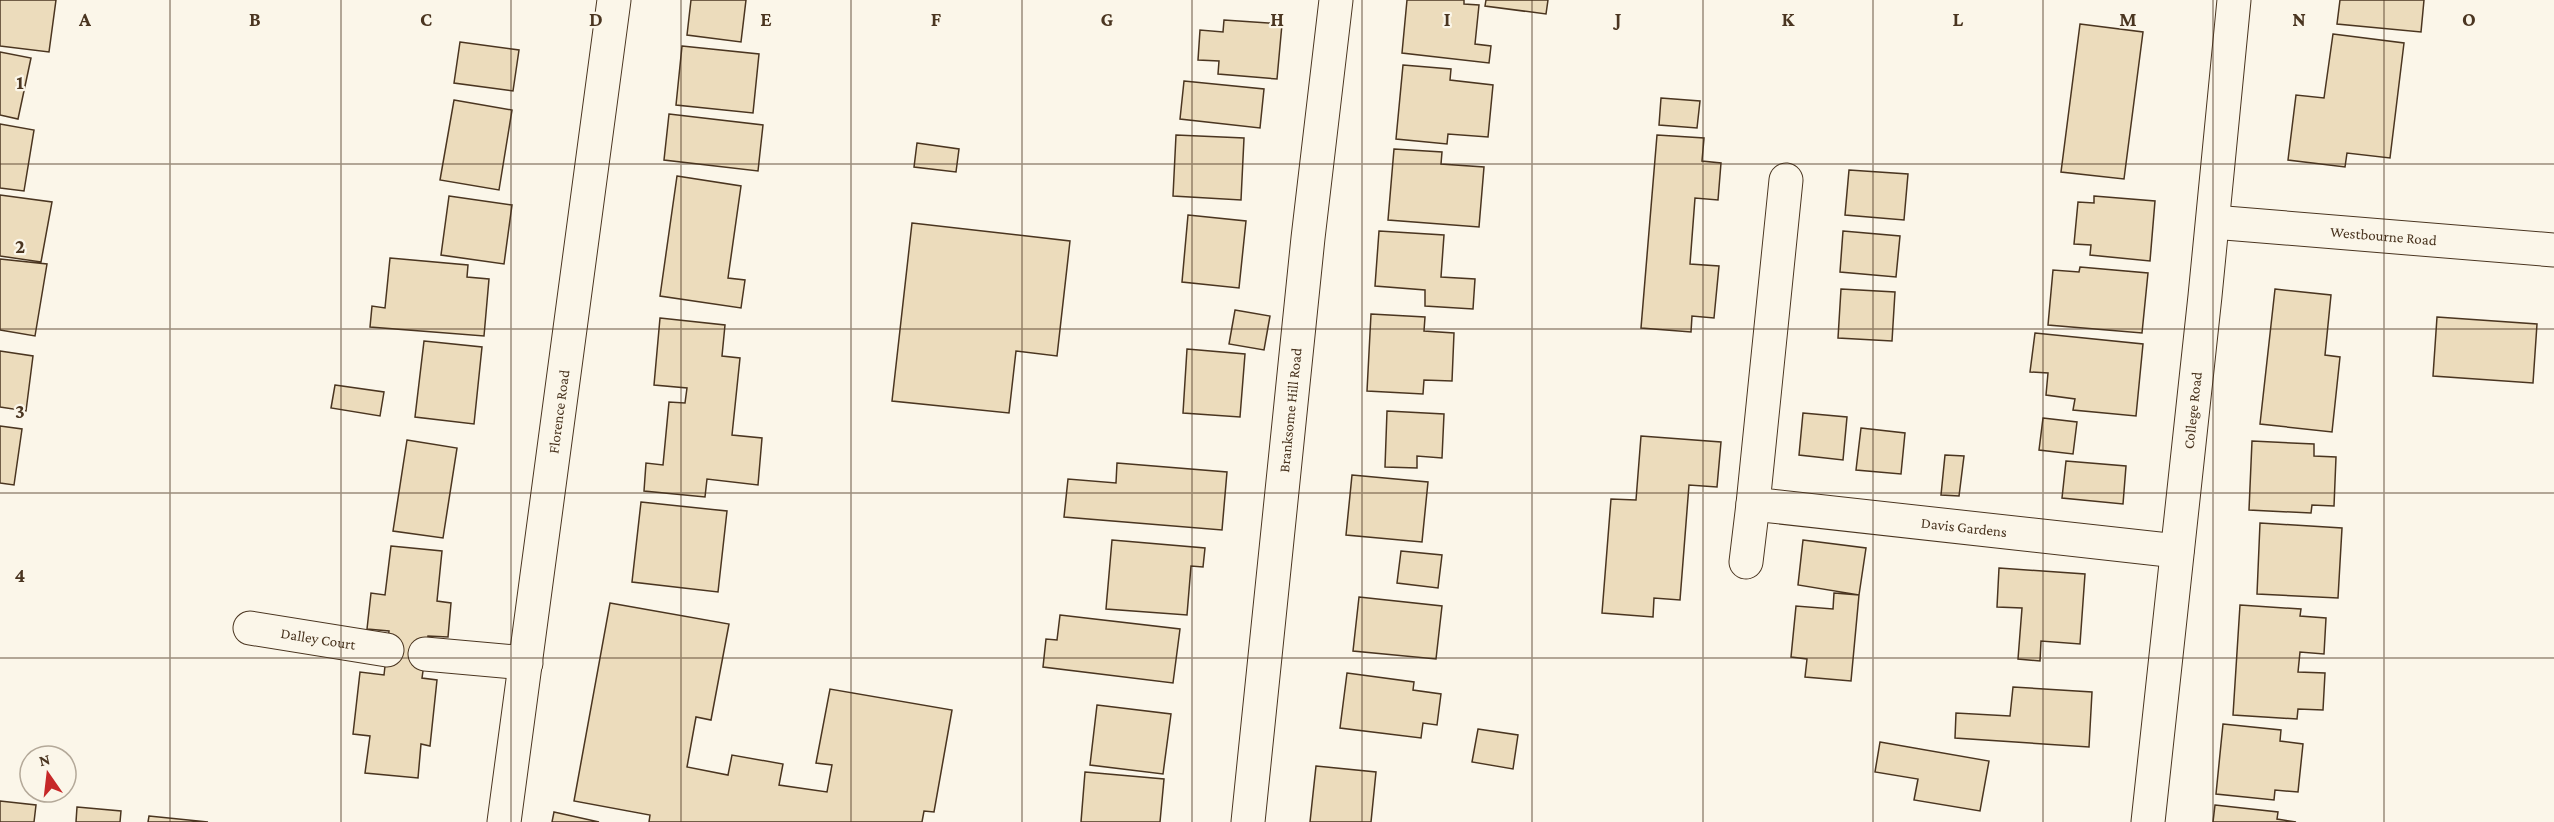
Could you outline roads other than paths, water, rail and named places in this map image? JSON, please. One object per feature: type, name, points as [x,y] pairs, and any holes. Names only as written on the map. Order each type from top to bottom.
[{"type":"street","name":"Florence Road","points":[[504,822],[614,0]]},
{"type":"street","name":"Branksome Hill Road","points":[[1248,822],[1308,238],[1336,0]]},
{"type":"street","name":"College Road","points":[[2148,822],[2213,222],[2234,0]]},
{"type":"street","points":[[1746,562],[1785,180]]},
{"type":"street","name":"Westbourne Road","points":[[2213,222],[2554,250]]},
{"type":"street","name":"Davis Gardens","points":[[1753,504],[2177,551]]},
{"type":"street","name":"Dalley Court","points":[[249,628],[387,650]]},
{"type":"street","points":[[425,654],[526,663]]}]
